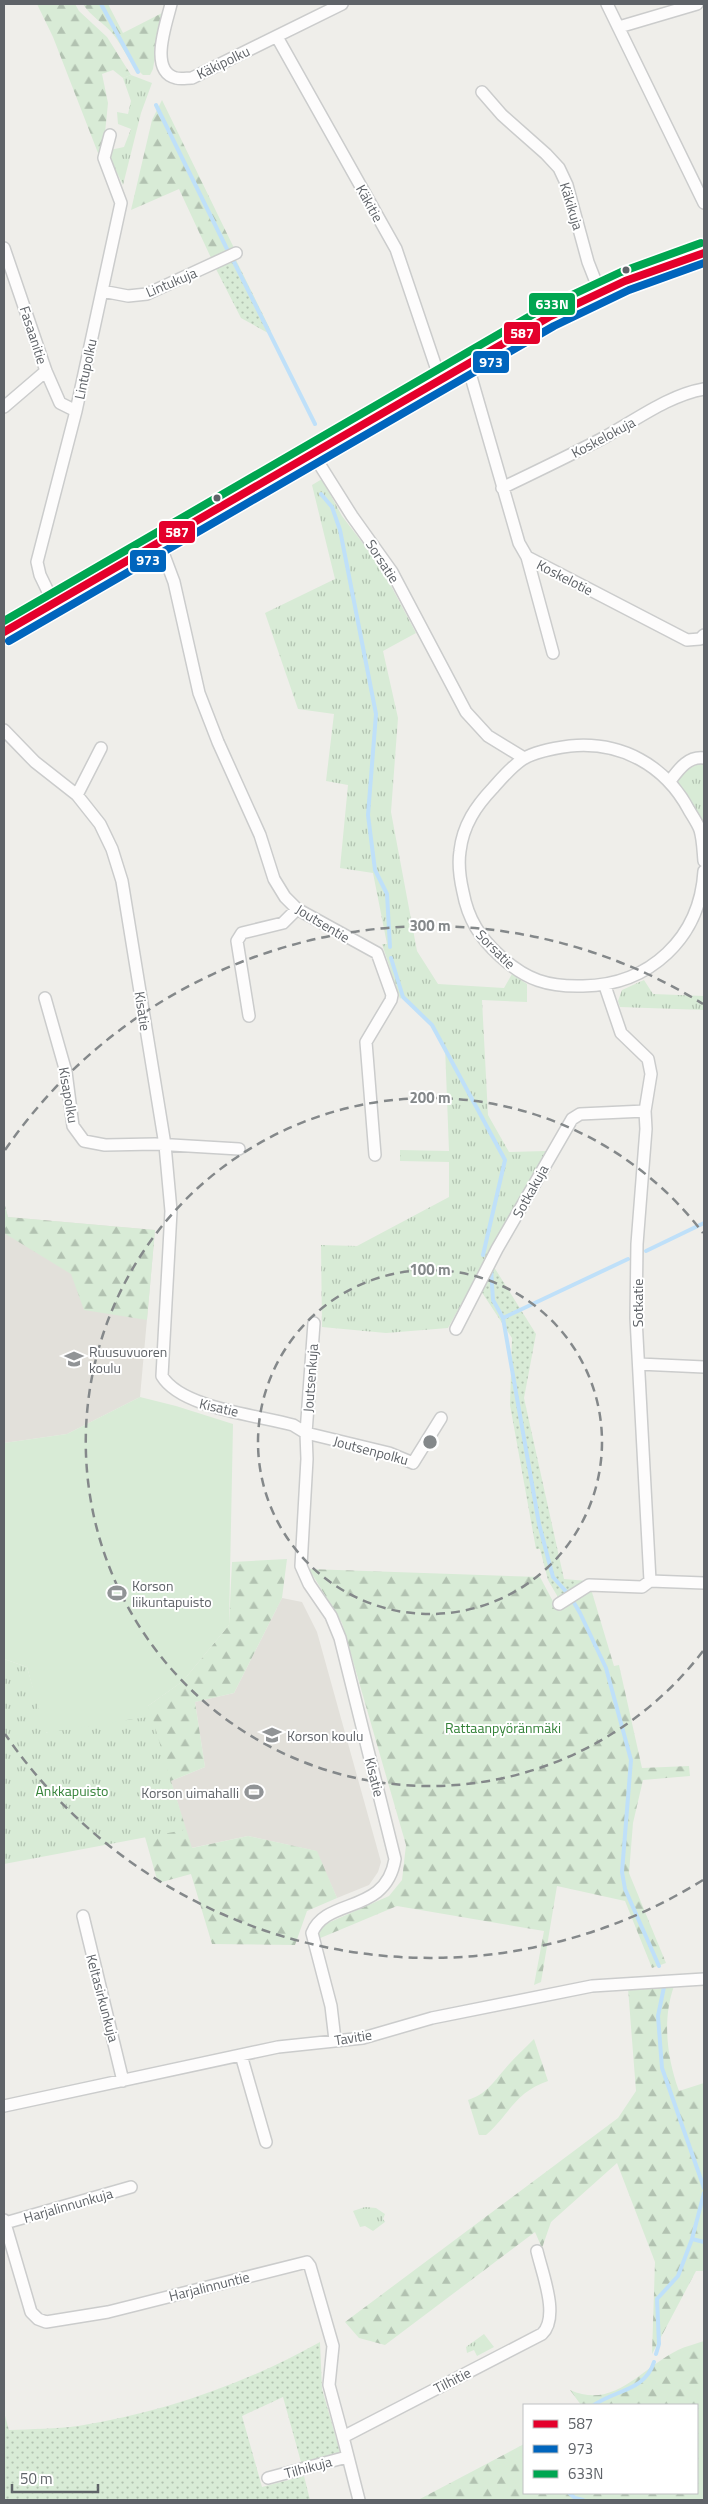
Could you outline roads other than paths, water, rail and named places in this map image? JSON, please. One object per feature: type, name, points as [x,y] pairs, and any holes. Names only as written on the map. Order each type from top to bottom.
[{"type":"main road","points":[[4,632],[440,379],[599,290],[651,269],[704,253]]},
{"type":"street","name":"Käkipolku","points":[[171,4],[161,51],[161,62],[167,72],[176,78],[193,77],[342,4]]},
{"type":"street","points":[[607,4],[704,203]]},
{"type":"street","points":[[619,27],[697,4]]},
{"type":"street","name":"Käkitie","points":[[277,37],[396,249],[440,379]]},
{"type":"street","name":"Käkikuja","points":[[482,92],[502,116],[546,154],[558,168],[567,185],[588,262],[599,290]]},
{"type":"street","name":"Lintupolku","points":[[53,602],[40,575],[37,562],[76,411],[121,203],[104,158],[110,135]]},
{"type":"street","name":"Fasaanitie","points":[[4,248],[46,371],[60,403],[76,411]]},
{"type":"street","name":"Lintukuja","points":[[102,291],[128,296],[147,294],[236,253]]},
{"type":"street","name":"Koskelotie","points":[[468,363],[502,488],[519,543],[527,557],[686,640],[700,639],[704,635]]},
{"type":"street","points":[[4,407],[46,371]]},
{"type":"street","name":"Koskelokuja","points":[[502,488],[604,438],[664,404],[692,391],[704,389]]},
{"type":"street","name":"Sorsatie","points":[[313,454],[352,516],[392,572],[466,712],[488,736],[524,758]]},
{"type":"street","name":"Joutsentie","points":[[159,542],[174,582],[199,692],[207,715],[260,835],[274,879],[285,897],[297,910],[354,941],[372,948],[381,962],[392,995],[391,1000],[366,1042],[375,1155]]},
{"type":"street","points":[[527,557],[542,606],[553,653]]},
{"type":"street","name":"Kisatie","points":[[4,730],[35,762],[77,795],[100,824],[112,849],[122,881],[165,1145],[171,1234],[162,1376],[175,1392],[192,1400],[284,1422],[306,1433],[308,1459],[301,1566],[309,1584],[331,1616],[340,1638],[395,1859],[388,1880],[377,1893],[324,1918],[315,1925],[312,1933],[330,2006],[335,2040]]},
{"type":"street","name":"Sorsatie","points":[[704,861],[700,830],[670,781],[650,765],[604,746],[556,748],[524,758],[510,769],[475,807],[467,822],[460,851],[460,878],[464,902],[473,926],[510,966],[528,978],[558,987],[604,986],[635,977],[660,960],[678,943],[695,915],[703,892],[704,871]]},
{"type":"street","points":[[77,795],[101,748]]},
{"type":"street","points":[[670,781],[686,762],[698,757],[704,758]]},
{"type":"street","points":[[249,1016],[237,941],[242,933],[283,923],[297,910]]},
{"type":"street","name":"Sotkatie","points":[[604,986],[621,1032],[648,1059],[651,1074],[650,1092],[645,1111],[646,1128],[637,1244],[636,1318],[650,1581]]},
{"type":"street","name":"Kisapolku","points":[[45,998],[66,1072],[73,1126],[78,1136],[84,1141],[105,1145],[165,1145]]},
{"type":"street","name":"Sotkakuja","points":[[456,1329],[497,1249],[572,1118],[580,1114],[645,1111]]},
{"type":"street","points":[[165,1145],[239,1150]]},
{"type":"street","name":"Joutsenkuja","points":[[306,1433],[314,1323]]},
{"type":"street","points":[[639,1364],[704,1367]]},
{"type":"street","name":"Joutsenpolku","points":[[306,1433],[390,1453],[413,1463],[441,1418]]},
{"type":"street","points":[[558,1604],[590,1585],[642,1587],[650,1581],[704,1583]]},
{"type":"street","name":"Keltasirkunkuja","points":[[83,1916],[123,2081]]},
{"type":"street","name":"Tavitie","points":[[4,2106],[278,2047],[363,2038],[432,2018],[592,1986],[704,1979]]},
{"type":"street","points":[[241,2055],[266,2142]]},
{"type":"street","name":"Harjalinnunkuja","points":[[4,2221],[132,2187]]},
{"type":"street","name":"Harjalinnuntie","points":[[4,2221],[9,2259],[31,2312],[38,2319],[46,2322],[72,2320],[108,2312],[307,2262],[310,2266],[333,2346],[329,2385],[343,2437]]},
{"type":"street","name":"Tilhitie","points":[[343,2437],[542,2334],[548,2328],[550,2320],[548,2295],[537,2251]]},
{"type":"street","points":[[343,2437],[359,2500]]},
{"type":"street","name":"Tilhikuja","points":[[268,2478],[347,2457]]},
{"type":"waterway","points":[[101,4],[138,72]]},
{"type":"waterway","points":[[156,105],[227,249]]},
{"type":"waterway","points":[[233,260],[315,424]]},
{"type":"waterway","points":[[321,494],[332,507],[340,530],[376,714],[368,815],[375,870],[387,894],[390,947]]},
{"type":"waterway","points":[[391,958],[403,997],[432,1025],[505,1160],[483,1255]]},
{"type":"waterway","points":[[646,1251],[704,1223]]},
{"type":"waterway","points":[[503,1318],[628,1259]]},
{"type":"waterway","points":[[491,1268],[493,1300],[503,1318],[539,1524],[553,1577],[570,1596],[580,1613],[606,1668],[631,1760],[622,1872],[625,1889],[659,1966]]},
{"type":"waterway","points":[[664,1987],[658,2016],[662,2068],[704,2188]]},
{"type":"waterway","points":[[656,2354],[659,2344],[657,2299],[678,2276],[692,2239],[704,2193]]},
{"type":"waterway","points":[[692,2239],[704,2242]]},
{"type":"waterway","points":[[596,2404],[628,2389],[644,2379],[650,2372],[654,2362]]},
{"type":"waterway","points":[[570,2494],[575,2498],[583,2500]]},
{"type":"place","name":"Ruusuvuoren koulu","points":[[74,1359]]},
{"type":"place","name":"Korson liikuntapuisto","points":[[117,1593]]},
{"type":"place","name":"Korson koulu","points":[[272,1735]]},
{"type":"place","name":"Korson uimahalli","points":[[254,1792]]},
{"type":"park label","name":"Rattaanpyöränmäki","points":[[503,1727]]},
{"type":"park label","name":"Ankkapuisto","points":[[72,1790]]}]
